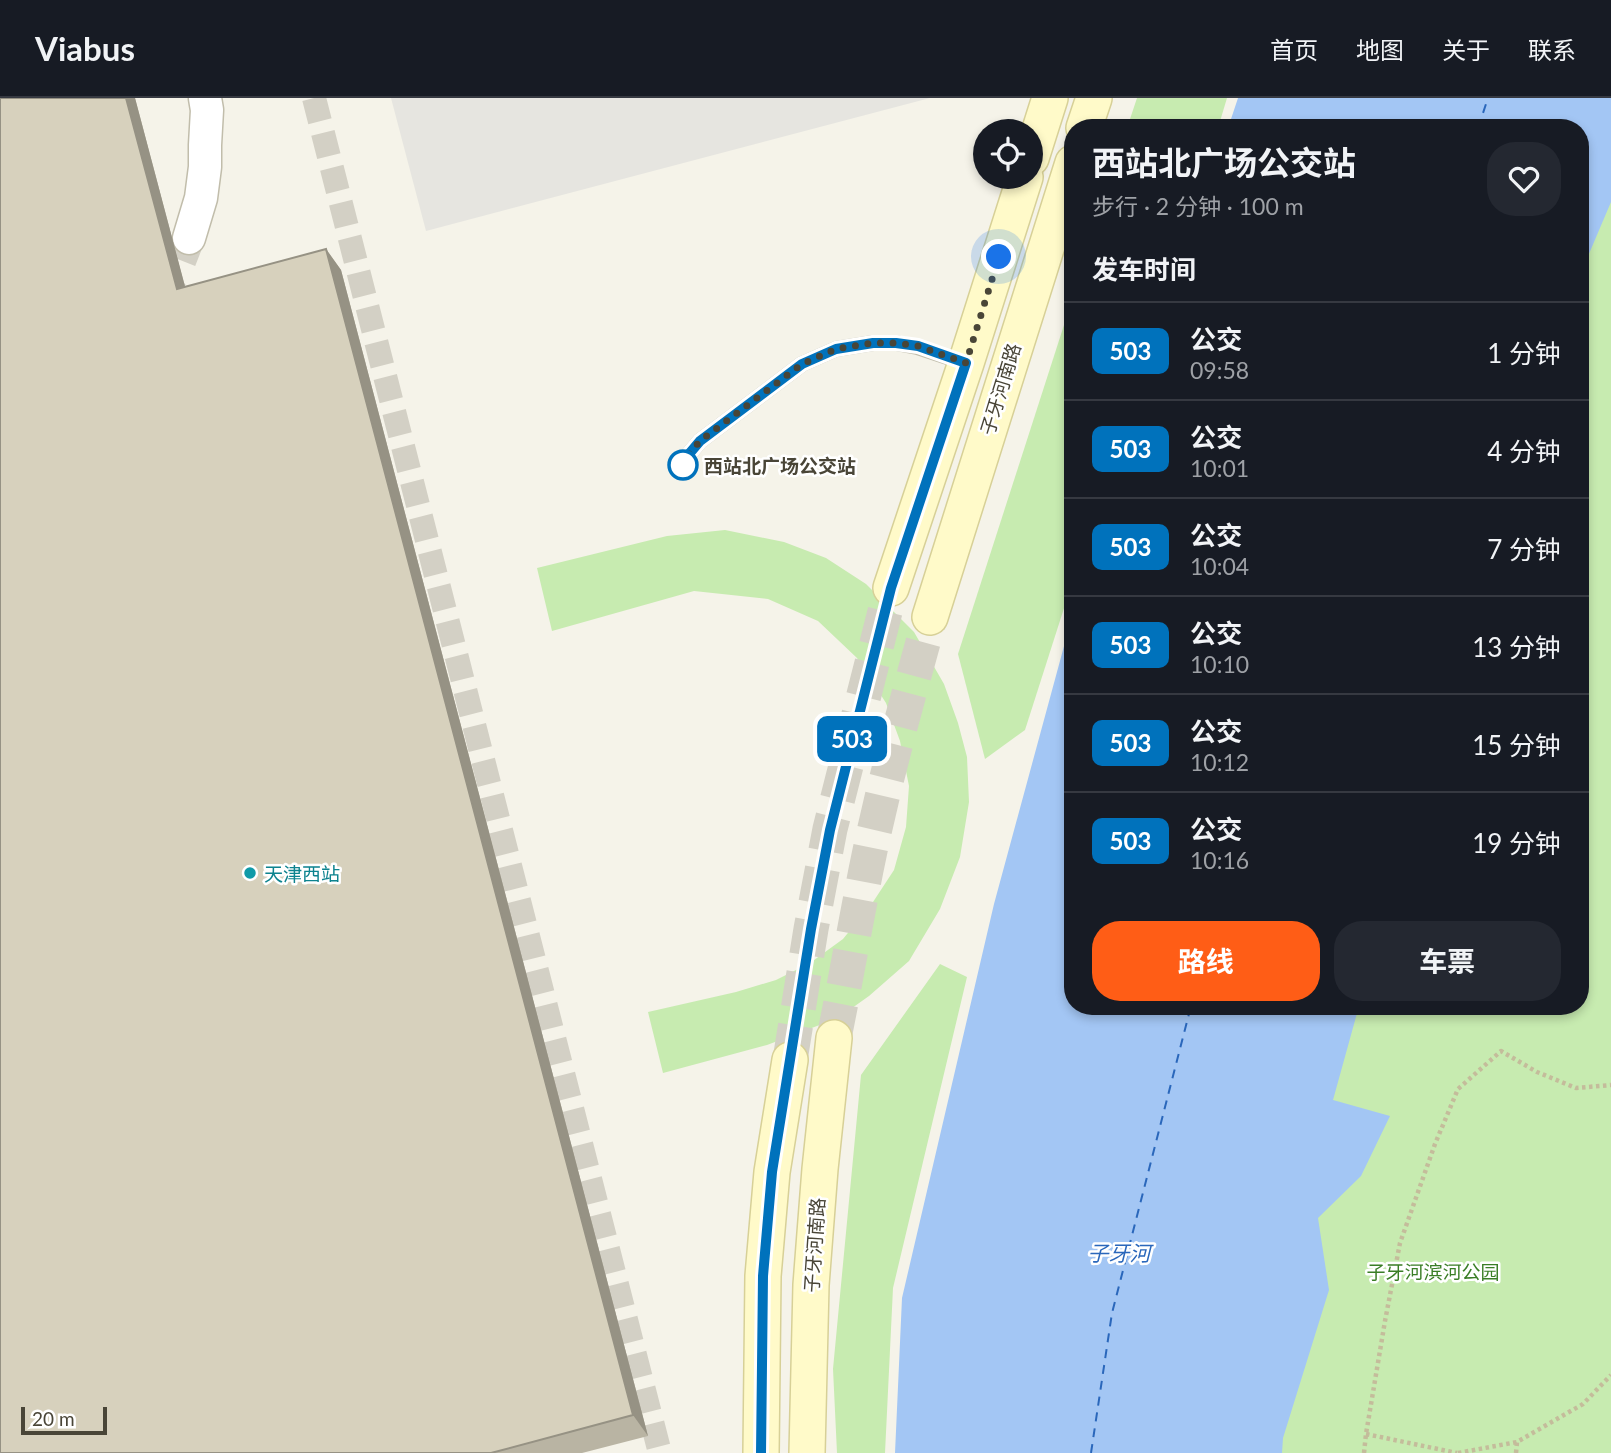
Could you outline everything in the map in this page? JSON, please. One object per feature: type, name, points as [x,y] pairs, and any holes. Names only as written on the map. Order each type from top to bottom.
[{"type":"main road","points":[[1043,120],[1050,98]]},
{"type":"main road","points":[[1087,119],[1094,98]]},
{"type":"main road","name":"子牙河南路","points":[[891,588],[1021,189]]},
{"type":"main road","name":"子牙河南路","points":[[930,617],[1064,191]]},
{"type":"main road","name":"子牙河南路","points":[[807,1453],[811,1285],[834,1038]]},
{"type":"main road","points":[[761,1453],[763,1276],[772,1172],[790,1060]]},
{"type":"street","points":[[189,238],[201,198],[205,167],[205,98]]},
{"type":"lane","points":[[683,465],[700,441],[802,364],[836,349],[873,343],[896,343],[918,346],[966,363]]},
{"type":"path","points":[[1364,1453],[1400,1243],[1435,1143],[1458,1089],[1500,1051],[1537,1072],[1576,1088],[1611,1085]]},
{"type":"path","points":[[1366,1434],[1458,1453],[1517,1442],[1583,1404],[1611,1376]]},
{"type":"path","points":[[1516,1453],[1517,1442]]},
{"type":"green space","points":[[1137,98],[1227,98],[1221,119],[1130,119]]},
{"type":"green space","name":"子牙河滨河公园","points":[[1611,98],[1611,1453],[1221,1453],[1294,1015],[1589,1015],[1589,121]]},
{"type":"green space","points":[[1064,325],[1064,608],[1025,730],[985,759],[958,654]]},
{"type":"green space","points":[[725,530],[784,542],[826,558],[866,584],[914,632],[944,684],[958,723],[967,757],[969,802],[960,857],[940,909],[909,961],[869,996],[838,1018],[767,1045],[663,1073],[648,1012],[776,980],[810,963],[843,939],[873,902],[894,870],[906,827],[909,786],[900,741],[886,703],[857,658],[818,621],[768,599],[694,591],[552,631],[537,568],[667,536]]},
{"type":"green space","points":[[940,964],[967,977],[893,1288],[885,1453],[837,1453],[833,1369],[861,1075]]},
{"type":"shaded area","points":[[391,98],[930,98],[426,231]]},
{"type":"water","points":[[1238,98],[1611,98],[1611,202],[1589,254],[1589,119],[1231,119]]},
{"type":"water","name":"子牙河","points":[[1064,646],[1064,1015],[1357,1015],[1333,1100],[1390,1116],[1361,1176],[1318,1218],[1329,1290],[1283,1438],[1282,1453],[895,1453],[902,1298],[994,904]]},
{"type":"building","name":"天津西站","points":[[0,98],[126,98],[177,289],[326,249],[633,1415],[491,1453],[0,1453]]},
{"type":"ferry route","points":[[1481,119],[1488,98]]},
{"type":"ferry route","points":[[1091,1453],[1112,1313],[1189,1015]]},
{"type":"tunnel","points":[[314,98],[660,1453]]},
{"type":"tunnel","points":[[153,299],[176,271],[189,238]]},
{"type":"tunnel","points":[[790,1060],[830,829],[891,588]]},
{"type":"tunnel","points":[[834,1038],[873,838],[930,617]]},
{"type":"bus line","name":"503","points":[[683,465],[700,441],[802,364],[836,349],[873,343],[896,343],[918,346],[966,363],[891,588],[830,830],[811,929],[772,1172],[763,1276],[761,1453]]},
{"type":"place","name":"西站北广场公交站","points":[[683,465]]},
{"type":"place","name":"天津西站","points":[[250,873]]},
{"type":"route","points":[[683,465],[700,441],[802,364],[836,349],[873,343],[896,343],[918,346],[966,363],[999,257]]}]
